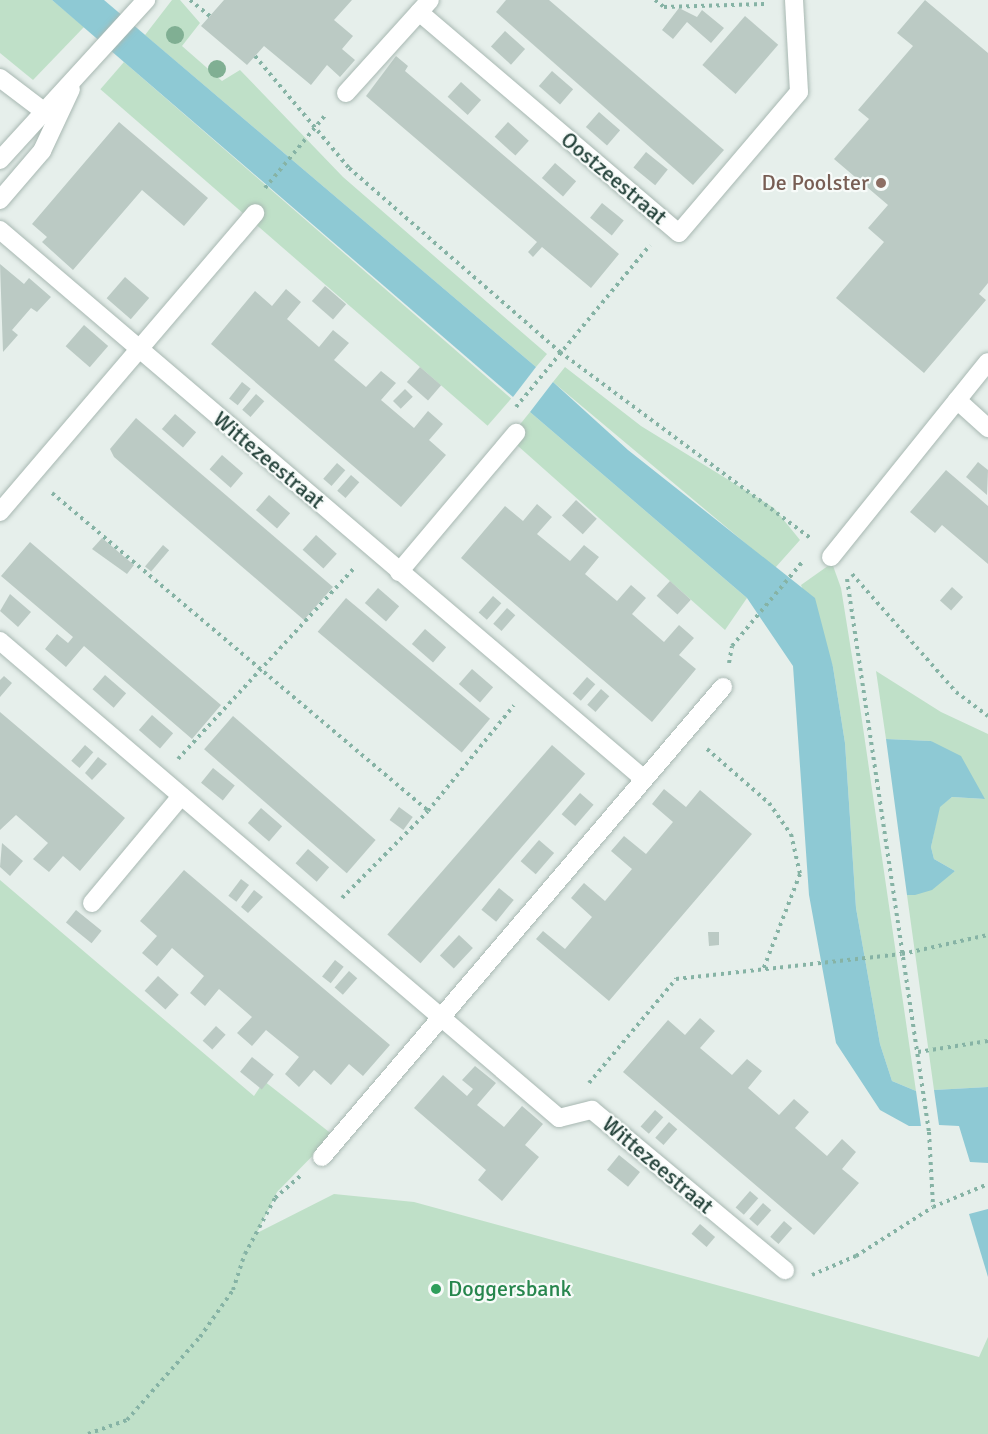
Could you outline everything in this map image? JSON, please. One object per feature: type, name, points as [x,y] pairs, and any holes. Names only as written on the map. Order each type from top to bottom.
[{"type":"street","points":[[0,160],[49,116],[74,83],[145,2]]},
{"type":"street","name":"Oostzeestraat","points":[[346,93],[424,6],[679,233],[799,92],[794,2]]},
{"type":"street","points":[[0,78],[49,116]]},
{"type":"street","points":[[0,200],[42,151],[49,116]]},
{"type":"street","points":[[0,512],[255,213]]},
{"type":"street","name":"Wittezeestraat","points":[[0,230],[644,779]]},
{"type":"street","points":[[838,562],[957,399],[988,362]]},
{"type":"street","points":[[957,399],[988,428]]},
{"type":"street","points":[[399,572],[516,433]]},
{"type":"street","points":[[0,642],[559,1118]]},
{"type":"street","points":[[322,1157],[723,687]]},
{"type":"street","points":[[92,903],[181,796]]},
{"type":"street","name":"Wittezeestraat","points":[[559,1118],[592,1110],[785,1270]]},
{"type":"path","points":[[190,0],[210,16]]},
{"type":"path","points":[[655,0],[664,7],[794,2]]},
{"type":"path","points":[[255,57],[349,168],[560,352],[838,562],[956,692],[988,716]]},
{"type":"path","points":[[264,190],[314,128],[346,93]]},
{"type":"path","points":[[517,402],[668,224]]},
{"type":"path","points":[[31,475],[428,811]]},
{"type":"path","points":[[160,778],[261,672],[372,547]]},
{"type":"path","points":[[838,562],[922,1084],[929,1132],[933,1207]]},
{"type":"path","points":[[723,687],[732,646],[797,569]]},
{"type":"path","points":[[323,917],[428,811],[532,683]]},
{"type":"path","points":[[686,730],[769,803],[791,834],[800,874],[762,970]]},
{"type":"path","points":[[559,1118],[676,979],[902,954],[988,935]]},
{"type":"path","points":[[917,1052],[988,1041]]},
{"type":"path","points":[[87,1434],[127,1420],[200,1337],[232,1290],[245,1254],[275,1198],[322,1157]]},
{"type":"path","points":[[785,1270],[818,1276],[933,1207],[988,1184]]},
{"type":"green space","points":[[0,0],[52,0],[84,27],[33,80],[0,53]]},
{"type":"green space","points":[[172,0],[180,0],[200,23],[182,46],[222,81],[240,70],[343,177],[547,354],[536,367],[145,35]]},
{"type":"green space","points":[[124,62],[511,399],[488,426],[100,89]]},
{"type":"green space","points":[[565,367],[641,426],[774,508],[800,540],[775,568],[553,382]]},
{"type":"green space","points":[[530,412],[747,598],[725,630],[509,438]]},
{"type":"green space","points":[[832,563],[841,588],[859,700],[916,1091],[892,1081],[880,1044],[856,908],[845,743],[833,667],[801,585]]},
{"type":"green space","points":[[876,671],[941,712],[988,734],[988,1087],[934,1090],[907,895],[955,871],[934,859],[931,847],[939,807],[952,797],[984,799],[931,741],[886,739]]},
{"type":"green space","points":[[0,880],[254,1096],[264,1081],[333,1135],[277,1192],[257,1233],[334,1194],[414,1202],[979,1357],[988,1337],[988,1434],[0,1434]]},
{"type":"water","points":[[52,0],[104,0],[536,367],[513,397]]},
{"type":"water","points":[[553,382],[628,450],[815,598],[833,667],[845,743],[856,908],[880,1044],[892,1081],[916,1091],[921,1126],[909,1126],[880,1110],[836,1043],[809,895],[793,666],[747,598],[530,412]]},
{"type":"water","points":[[886,739],[931,741],[961,756],[985,799],[952,797],[940,807],[931,847],[934,859],[955,871],[932,890],[915,895],[907,895]]},
{"type":"water","points":[[988,1087],[988,1163],[970,1162],[959,1126],[939,1125],[934,1090]]},
{"type":"water","points":[[988,1209],[988,1277],[969,1214]]},
{"type":"building","points":[[224,0],[352,0],[334,20],[353,36],[342,49],[355,60],[340,77],[327,65],[311,85],[264,46],[247,65],[201,26]]},
{"type":"building","points":[[506,0],[549,0],[724,150],[693,185],[496,12]]},
{"type":"building","points":[[925,0],[988,53],[988,283],[979,294],[986,300],[924,373],[836,298],[884,242],[868,228],[888,205],[834,159],[869,119],[858,110],[913,46],[897,33]]},
{"type":"building","points":[[679,8],[697,17],[702,10],[724,28],[711,43],[687,22],[673,39],[662,30]]},
{"type":"building","points":[[745,16],[778,45],[736,94],[702,65]]},
{"type":"building","points":[[505,31],[525,49],[511,65],[491,47]]},
{"type":"building","points":[[396,56],[408,66],[405,71],[619,254],[591,288],[542,247],[533,257],[528,252],[537,242],[366,96]]},
{"type":"building","points":[[552,71],[573,89],[560,104],[539,86]]},
{"type":"building","points":[[461,82],[481,100],[468,115],[448,97]]},
{"type":"building","points":[[599,112],[620,130],[607,145],[586,127]]},
{"type":"building","points":[[119,122],[208,198],[184,226],[142,190],[73,270],[42,242],[47,237],[32,224]]},
{"type":"building","points":[[508,122],[529,141],[515,156],[495,137]]},
{"type":"building","points":[[646,152],[668,170],[655,185],[633,168]]},
{"type":"building","points":[[555,163],[576,181],[563,196],[542,178]]},
{"type":"building","points":[[602,203],[624,221],[612,235],[590,218]]},
{"type":"building","points":[[0,264],[24,284],[29,278],[51,297],[37,312],[31,308],[12,330],[18,335],[3,352]]},
{"type":"building","points":[[125,277],[149,298],[131,319],[107,298]]},
{"type":"building","points":[[325,286],[346,304],[333,319],[312,301]]},
{"type":"building","points":[[286,289],[301,302],[287,319],[319,347],[333,330],[349,343],[334,360],[366,387],[381,371],[396,383],[381,400],[414,428],[428,411],[443,424],[429,440],[446,455],[401,507],[211,344],[255,291],[272,306]]},
{"type":"building","points":[[84,325],[108,346],[90,367],[66,346]]},
{"type":"building","points":[[420,367],[441,385],[428,400],[407,382]]},
{"type":"building","points":[[242,382],[251,389],[238,405],[229,399]]},
{"type":"building","points":[[405,389],[413,397],[401,409],[393,401]]},
{"type":"building","points":[[256,394],[264,401],[251,417],[242,410]]},
{"type":"building","points":[[175,414],[196,432],[183,447],[162,429]]},
{"type":"building","points":[[136,418],[333,587],[304,620],[114,457],[110,449]]},
{"type":"building","points":[[222,455],[243,473],[231,488],[210,469]]},
{"type":"building","points":[[978,462],[988,470],[987,495],[966,477]]},
{"type":"building","points":[[337,463],[345,470],[332,486],[323,479]]},
{"type":"building","points":[[946,470],[988,506],[988,564],[942,525],[935,533],[910,512]]},
{"type":"building","points":[[351,475],[359,482],[346,498],[337,491]]},
{"type":"building","points":[[269,495],[290,513],[277,528],[256,510]]},
{"type":"building","points":[[576,500],[597,519],[583,534],[562,516]]},
{"type":"building","points":[[537,504],[552,517],[537,534],[570,561],[584,545],[599,557],[585,574],[617,601],[631,585],[646,598],[632,614],[664,642],[679,625],[694,638],[679,655],[696,669],[652,722],[461,558],[505,506],[523,521]]},
{"type":"building","points":[[316,535],[337,554],[323,569],[303,550]]},
{"type":"building","points":[[102,538],[134,565],[127,574],[92,549]]},
{"type":"building","points":[[30,542],[221,705],[192,739],[84,646],[66,667],[45,649],[57,634],[68,643],[73,637],[1,576]]},
{"type":"building","points":[[163,545],[169,550],[151,572],[145,566]]},
{"type":"building","points":[[670,581],[691,600],[677,615],[657,596]]},
{"type":"building","points":[[952,587],[963,597],[951,610],[940,600]]},
{"type":"building","points":[[378,588],[399,606],[386,621],[365,603]]},
{"type":"building","points":[[10,594],[31,612],[18,627],[0,611]]},
{"type":"building","points":[[493,596],[501,603],[487,620],[479,613]]},
{"type":"building","points":[[346,598],[490,719],[462,753],[318,632]]},
{"type":"building","points":[[507,608],[515,615],[502,631],[493,624]]},
{"type":"building","points":[[425,629],[446,647],[433,662],[412,644]]},
{"type":"building","points":[[472,669],[493,687],[480,702],[459,684]]},
{"type":"building","points":[[105,675],[126,693],[114,708],[93,689]]},
{"type":"building","points":[[4,676],[12,683],[0,697],[0,680]]},
{"type":"building","points":[[587,677],[595,684],[581,701],[573,694]]},
{"type":"building","points":[[601,689],[609,696],[596,712],[587,705]]},
{"type":"building","points":[[0,712],[125,818],[80,871],[63,856],[49,872],[33,859],[48,843],[16,815],[0,830]]},
{"type":"building","points":[[152,715],[173,733],[160,748],[139,730]]},
{"type":"building","points":[[233,716],[376,840],[347,873],[204,749]]},
{"type":"building","points":[[85,745],[93,752],[80,768],[71,761]]},
{"type":"building","points":[[552,745],[585,774],[421,963],[387,934]]},
{"type":"building","points":[[98,757],[107,764],[92,780],[85,773]]},
{"type":"building","points":[[213,768],[235,786],[223,800],[201,783]]},
{"type":"building","points":[[664,789],[686,807],[700,790],[752,834],[609,1001],[536,939],[543,931],[565,949],[592,917],[571,898],[584,883],[605,901],[632,869],[611,851],[624,836],[646,854],[673,822],[652,804]]},
{"type":"building","points":[[580,793],[594,805],[575,826],[562,814]]},
{"type":"building","points":[[399,807],[413,817],[403,830],[390,820]]},
{"type":"building","points":[[261,808],[282,826],[269,841],[248,823]]},
{"type":"building","points":[[539,840],[554,853],[536,874],[521,861]]},
{"type":"building","points":[[2,843],[23,861],[10,876],[0,867]]},
{"type":"building","points":[[308,849],[329,867],[317,882],[296,863]]},
{"type":"building","points":[[184,870],[390,1045],[363,1076],[349,1064],[331,1085],[314,1070],[299,1087],[285,1074],[299,1057],[266,1030],[252,1046],[237,1033],[252,1017],[219,989],[205,1006],[190,993],[204,976],[172,948],[157,966],[142,953],[157,936],[140,921]]},
{"type":"building","points":[[241,879],[249,885],[236,902],[228,896]]},
{"type":"building","points":[[499,888],[514,900],[496,922],[481,910]]},
{"type":"building","points":[[254,890],[263,897],[248,913],[241,907]]},
{"type":"building","points":[[76,910],[102,931],[92,943],[66,922]]},
{"type":"building","points":[[708,932],[719,932],[719,945],[709,946]]},
{"type":"building","points":[[459,935],[473,948],[454,968],[440,955]]},
{"type":"building","points":[[335,960],[344,967],[331,983],[322,977]]},
{"type":"building","points":[[349,971],[357,978],[343,995],[335,988]]},
{"type":"building","points":[[158,976],[179,995],[165,1010],[145,991]]},
{"type":"building","points":[[700,1018],[715,1031],[700,1048],[732,1075],[747,1059],[762,1071],[748,1088],[779,1115],[794,1099],[809,1112],[795,1128],[827,1156],[842,1139],[856,1152],[842,1169],[859,1183],[814,1235],[623,1072],[668,1020],[685,1035]]},
{"type":"building","points":[[216,1026],[226,1035],[212,1050],[203,1041]]},
{"type":"building","points":[[252,1057],[274,1075],[262,1089],[240,1072]]},
{"type":"building","points":[[475,1066],[496,1083],[477,1105],[504,1127],[522,1106],[543,1124],[525,1145],[539,1157],[502,1201],[478,1180],[486,1170],[414,1108],[443,1075],[467,1096],[473,1089],[462,1080]]},
{"type":"building","points":[[655,1110],[663,1117],[649,1134],[641,1127]]},
{"type":"building","points":[[669,1122],[677,1129],[664,1145],[655,1138]]},
{"type":"building","points":[[619,1155],[640,1172],[628,1187],[607,1170]]},
{"type":"building","points":[[750,1191],[758,1198],[744,1215],[736,1208]]},
{"type":"building","points":[[763,1203],[771,1210],[758,1226],[749,1219]]},
{"type":"building","points":[[784,1221],[792,1228],[779,1244],[770,1237]]},
{"type":"building","points":[[700,1224],[715,1237],[707,1247],[691,1234]]},
{"type":"place","name":"De Poolster","points":[[881,183]]},
{"type":"place","name":"Doggersbank","points":[[436,1289]]}]
